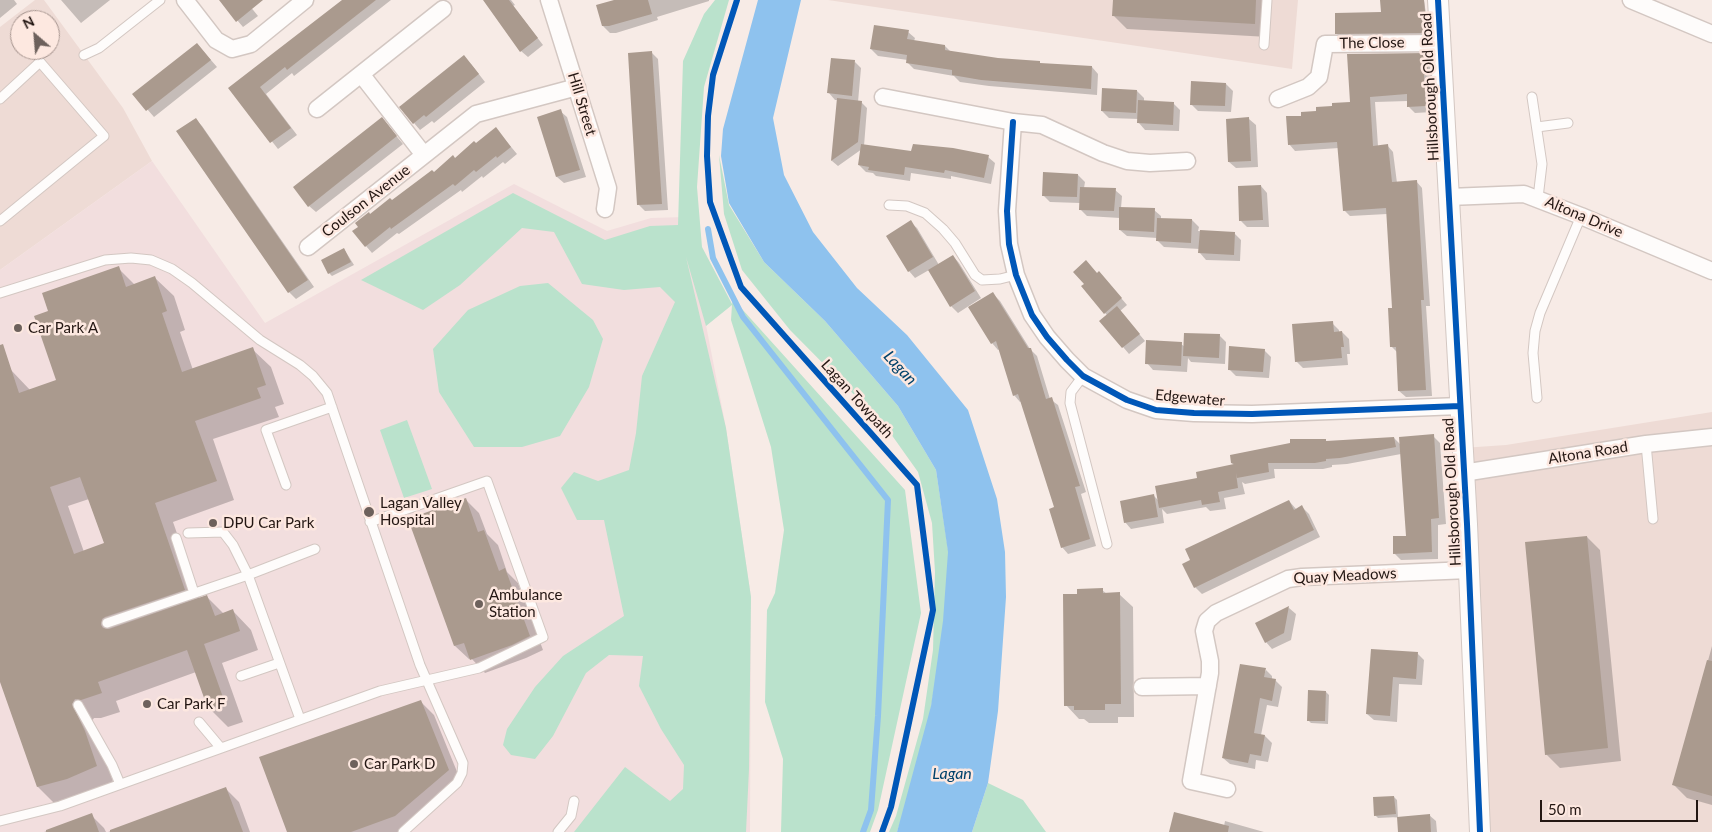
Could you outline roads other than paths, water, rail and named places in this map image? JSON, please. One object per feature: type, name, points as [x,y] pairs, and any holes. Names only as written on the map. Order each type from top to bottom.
[{"type":"street","points":[[185,0],[216,40],[232,48],[251,44],[305,0]]},
{"type":"street","name":"Hillsborough Old Road","points":[[1438,0],[1469,570],[1480,832]]},
{"type":"street","points":[[1631,0],[1712,34]]},
{"type":"street","name":"Hill Street","points":[[554,1],[577,87],[608,188],[605,209]]},
{"type":"street","points":[[317,109],[443,8]]},
{"type":"street","name":"The Close","points":[[1278,100],[1308,87],[1319,77],[1325,44],[1440,42]]},
{"type":"street","name":"Coulson Avenue","points":[[361,74],[424,155]]},
{"type":"street","name":"Coulson Avenue","points":[[308,247],[476,114],[577,87]]},
{"type":"street","points":[[882,97],[1013,122],[1042,125],[1102,153],[1127,162],[1187,161]]},
{"type":"street","name":"Edgewater","points":[[1013,122],[1007,211],[1009,244],[1016,275],[1032,315],[1047,337],[1083,376],[1127,400],[1156,410],[1252,414],[1460,406]]},
{"type":"street","name":"Altona Drive","points":[[1449,197],[1524,194],[1538,198],[1712,271]]},
{"type":"street","name":"Altona Road","points":[[1463,473],[1646,444],[1712,436]]},
{"type":"street","name":"Quay Meadows","points":[[1227,789],[1191,781],[1208,686],[1210,661],[1204,631],[1207,621],[1216,613],[1288,579],[1469,570]]},
{"type":"street","points":[[1142,687],[1208,686]]},
{"type":"lane","points":[[84,55],[99,48],[160,0]]},
{"type":"lane","points":[[1264,45],[1267,0]]},
{"type":"lane","points":[[0,99],[40,62],[104,136],[0,221]]},
{"type":"lane","points":[[1532,97],[1542,164],[1538,198]]},
{"type":"lane","points":[[1537,127],[1568,123]]},
{"type":"lane","points":[[888,205],[907,206],[925,213],[943,228],[975,275],[982,280],[1000,279],[1016,275]]},
{"type":"lane","points":[[1537,398],[1533,353],[1535,331],[1540,313],[1581,216]]},
{"type":"lane","points":[[0,293],[105,260],[130,258],[151,260],[172,269],[192,283],[260,340],[300,365],[313,376],[327,393],[420,665],[463,763],[462,773],[457,784],[402,832]]},
{"type":"lane","points":[[1083,376],[1071,392],[1070,403],[1107,544]]},
{"type":"lane","points":[[286,485],[266,430],[332,407]]},
{"type":"lane","points":[[1646,444],[1653,519]]},
{"type":"lane","points":[[0,821],[60,806],[380,691],[479,668],[543,637],[487,481],[370,522]]},
{"type":"lane","points":[[188,534],[223,532],[233,545],[248,575],[300,719]]},
{"type":"lane","points":[[176,538],[194,594]]},
{"type":"lane","points":[[107,623],[248,575],[315,549]]},
{"type":"lane","points":[[241,676],[280,663]]},
{"type":"lane","points":[[78,705],[112,765],[120,784]]},
{"type":"lane","points":[[199,722],[220,747]]},
{"type":"lane","points":[[558,832],[571,816],[574,801]]},
{"type":"water","name":"Lagan","points":[[758,0],[801,0],[773,118],[784,175],[813,232],[857,288],[907,335],[968,410],[997,499],[1005,552],[1006,597],[998,711],[988,783],[972,832],[897,832],[931,706],[943,621],[948,552],[936,470],[898,406],[825,321],[764,262],[729,203],[721,156],[723,129]]},
{"type":"waterway","points":[[708,229],[713,258],[743,317],[888,500],[878,716],[871,810],[863,832]]},
{"type":"place","name":"Car Park A","points":[[18,328]]},
{"type":"place","name":"Lagan Valley Hospital","points":[[369,512]]},
{"type":"place","name":"DPU Car Park","points":[[213,523]]},
{"type":"place","name":"Ambulance Station","points":[[479,604]]},
{"type":"place","name":"Car Park F","points":[[147,704]]},
{"type":"place","name":"Car Park D","points":[[354,764]]}]
